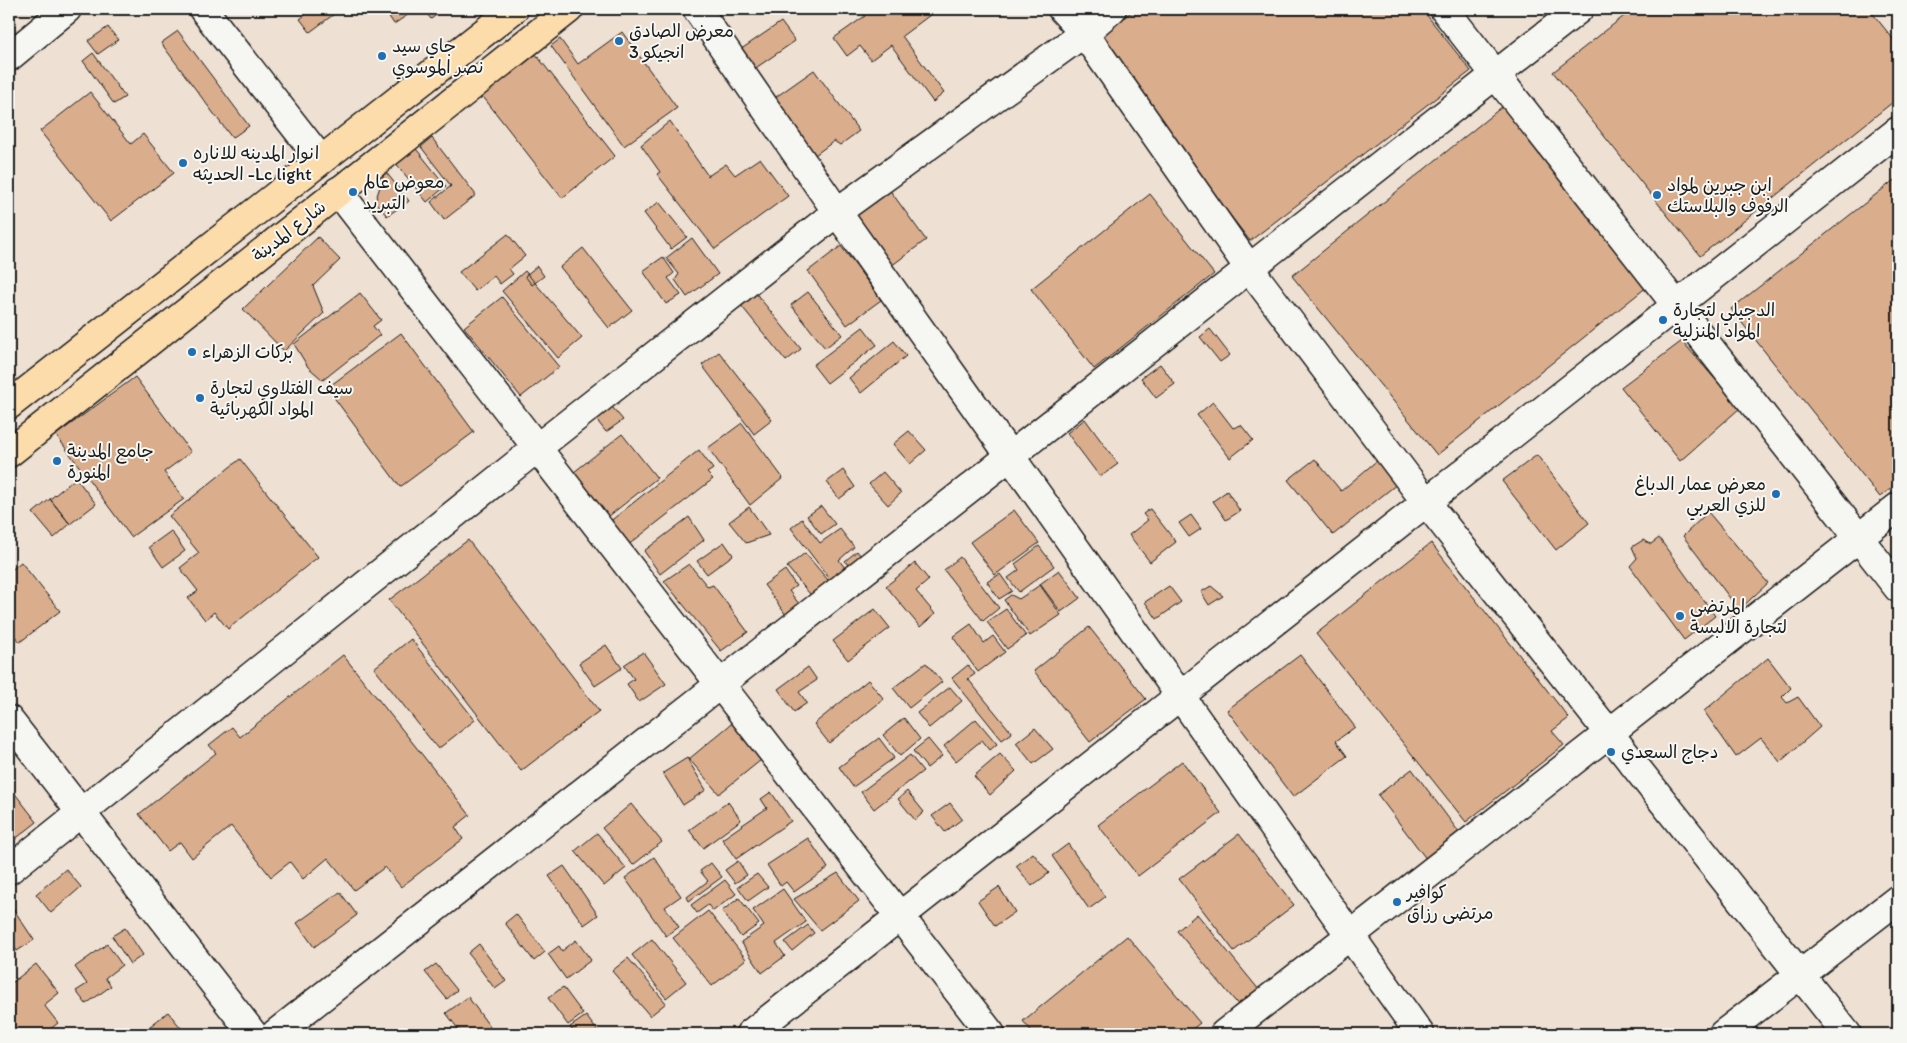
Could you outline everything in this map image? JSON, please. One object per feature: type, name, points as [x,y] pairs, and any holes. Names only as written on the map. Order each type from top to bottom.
[{"type":"main road","name":"شارع المدينة","points":[[9,405],[514,9]]},
{"type":"main road","name":"شارع المدينة","points":[[9,453],[569,9]]},
{"type":"street","points":[[9,57],[67,9]]},
{"type":"street","points":[[203,9],[321,160]]},
{"type":"street","points":[[697,9],[836,212],[1420,1034]]},
{"type":"street","points":[[1062,9],[1084,33],[1249,268],[1426,502],[1847,1034]]},
{"type":"street","points":[[9,870],[536,448],[836,212],[1084,33],[1112,9]]},
{"type":"street","points":[[1444,9],[1898,588]]},
{"type":"street","points":[[275,1034],[1579,9]]},
{"type":"street","points":[[750,1034],[1898,131]]},
{"type":"street","points":[[338,191],[992,1034]]},
{"type":"street","points":[[1224,1034],[1898,507]]},
{"type":"street","points":[[9,720],[253,1034]]},
{"type":"street","points":[[1723,1034],[1898,899]]},
{"type":"building","points":[[313,9],[341,9],[310,32],[300,19]]},
{"type":"building","points":[[384,9],[406,9],[409,14],[394,24]]},
{"type":"building","points":[[423,9],[444,9],[431,19]]},
{"type":"building","points":[[830,9],[844,9],[835,15]]},
{"type":"building","points":[[860,9],[931,9],[934,12],[902,36],[944,93],[933,102],[891,45],[871,60],[860,46],[847,56],[834,38],[865,16]]},
{"type":"building","points":[[1135,9],[1422,9],[1471,71],[1250,241],[1095,40]]},
{"type":"building","points":[[1633,9],[1869,9],[1898,45],[1898,98],[1700,256],[1553,72]]},
{"type":"building","points":[[781,22],[795,41],[747,74],[734,54]]},
{"type":"building","points":[[108,27],[118,40],[98,54],[88,41]]},
{"type":"building","points":[[178,31],[249,126],[232,138],[161,43]]},
{"type":"building","points":[[622,32],[677,108],[624,146],[551,46],[560,39],[578,64]]},
{"type":"building","points":[[531,48],[615,156],[562,198],[477,89]]},
{"type":"building","points":[[93,53],[125,97],[114,104],[83,61]]},
{"type":"building","points":[[814,70],[859,131],[840,145],[834,141],[815,155],[773,99]]},
{"type":"building","points":[[90,92],[131,144],[143,134],[174,173],[111,221],[40,131]]},
{"type":"building","points":[[1503,106],[1648,286],[1437,455],[1292,276]]},
{"type":"building","points":[[670,121],[708,176],[726,164],[735,175],[760,158],[788,196],[715,249],[657,174],[660,172],[641,145]]},
{"type":"building","points":[[432,138],[476,195],[444,220],[431,202],[451,186],[421,147]]},
{"type":"building","points":[[413,145],[446,186],[427,202],[394,161]]},
{"type":"building","points":[[385,171],[409,201],[387,216],[375,202]]},
{"type":"building","points":[[1898,177],[1898,483],[1880,497],[1731,309]]},
{"type":"building","points":[[889,189],[926,240],[887,269],[850,218]]},
{"type":"building","points":[[1150,194],[1214,274],[1094,369],[1031,289]]},
{"type":"building","points":[[659,202],[687,237],[671,249],[644,213]]},
{"type":"building","points":[[508,234],[525,256],[509,269],[513,274],[500,284],[494,276],[475,291],[459,272]]},
{"type":"building","points":[[318,237],[340,260],[313,286],[324,313],[284,351],[243,309]]},
{"type":"building","points":[[692,238],[718,274],[687,297],[675,280],[679,274],[666,258]]},
{"type":"building","points":[[841,246],[881,300],[847,325],[808,271]]},
{"type":"building","points":[[583,248],[632,310],[609,328],[560,267]]},
{"type":"building","points":[[663,257],[674,273],[668,278],[681,295],[666,304],[643,271]]},
{"type":"building","points":[[537,266],[544,276],[532,285],[525,276]]},
{"type":"building","points":[[525,271],[582,338],[558,358],[502,291]]},
{"type":"building","points":[[750,286],[801,349],[786,361],[735,298]]},
{"type":"building","points":[[808,292],[842,335],[825,348],[791,305]]},
{"type":"building","points":[[360,293],[381,320],[373,326],[380,335],[323,380],[308,367],[294,344]]},
{"type":"building","points":[[502,297],[559,367],[521,397],[464,327]]},
{"type":"building","points":[[863,327],[877,345],[827,383],[813,365]]},
{"type":"building","points":[[1210,329],[1230,355],[1220,362],[1200,337]]},
{"type":"building","points":[[401,333],[474,432],[400,487],[327,388]]},
{"type":"building","points":[[894,341],[906,356],[861,393],[849,378]]},
{"type":"building","points":[[1682,341],[1740,408],[1680,461],[1621,387]]},
{"type":"building","points":[[719,352],[772,420],[754,434],[702,365]]},
{"type":"building","points":[[1160,364],[1175,384],[1156,398],[1141,378]]},
{"type":"building","points":[[135,377],[191,452],[164,472],[184,499],[131,537],[56,435]]},
{"type":"building","points":[[608,402],[623,420],[606,432],[592,414]]},
{"type":"building","points":[[1213,402],[1233,428],[1241,425],[1253,440],[1230,458],[1197,415]]},
{"type":"building","points":[[1085,419],[1118,464],[1100,477],[1067,433]]},
{"type":"building","points":[[742,423],[783,478],[750,505],[708,448]]},
{"type":"building","points":[[909,431],[926,450],[910,464],[893,444]]},
{"type":"building","points":[[622,434],[657,478],[599,524],[564,480]]},
{"type":"building","points":[[699,450],[713,469],[707,473],[713,479],[627,546],[608,523]]},
{"type":"building","points":[[1537,455],[1589,523],[1556,550],[1502,481]]},
{"type":"building","points":[[1380,458],[1397,484],[1333,535],[1288,480],[1315,459],[1341,491]]},
{"type":"building","points":[[240,459],[318,557],[228,629],[214,612],[205,620],[188,598],[198,591],[180,568],[199,553],[169,516]]},
{"type":"building","points":[[843,470],[855,487],[839,499],[827,482]]},
{"type":"building","points":[[883,472],[901,493],[888,505],[869,484]]},
{"type":"building","points":[[76,478],[96,504],[70,524],[50,499]]},
{"type":"building","points":[[1227,491],[1240,511],[1226,520],[1213,501]]},
{"type":"building","points":[[50,499],[70,524],[54,538],[33,513]]},
{"type":"building","points":[[821,506],[835,524],[821,534],[807,516]]},
{"type":"building","points":[[749,507],[769,535],[746,543],[729,522]]},
{"type":"building","points":[[1150,509],[1176,542],[1150,562],[1129,535],[1148,520],[1143,514]]},
{"type":"building","points":[[1014,510],[1039,543],[995,575],[970,542]]},
{"type":"building","points":[[1708,512],[1768,583],[1739,610],[1683,536]]},
{"type":"building","points":[[1191,515],[1201,529],[1189,537],[1179,523]]},
{"type":"building","points":[[689,517],[704,540],[660,574],[644,551]]},
{"type":"building","points":[[802,519],[820,543],[840,529],[854,547],[839,560],[850,575],[835,586],[791,528]]},
{"type":"building","points":[[171,531],[185,551],[163,567],[149,547]]},
{"type":"building","points":[[1659,538],[1715,616],[1684,640],[1630,566],[1637,558],[1632,547],[1643,540],[1651,544]]},
{"type":"building","points":[[468,540],[599,711],[521,771],[389,600]]},
{"type":"building","points":[[724,542],[733,555],[707,574],[697,561]]},
{"type":"building","points":[[1431,543],[1569,718],[1552,731],[1564,745],[1466,822],[1316,634]]},
{"type":"building","points":[[1039,546],[1054,566],[1019,592],[1008,578],[1019,570],[1015,564]]},
{"type":"building","points":[[857,551],[866,563],[854,573],[845,561]]},
{"type":"building","points":[[805,553],[833,586],[815,600],[787,567]]},
{"type":"building","points":[[960,557],[999,608],[983,621],[944,570]]},
{"type":"building","points":[[21,562],[60,611],[20,642],[9,629],[9,572]]},
{"type":"building","points":[[915,563],[929,580],[916,591],[935,614],[920,627],[886,586]]},
{"type":"building","points":[[689,564],[708,587],[713,585],[748,632],[721,651],[664,581]]},
{"type":"building","points":[[785,570],[796,586],[789,591],[803,609],[789,619],[764,585]]},
{"type":"building","points":[[1059,570],[1080,598],[1061,612],[1040,584]]},
{"type":"building","points":[[1000,574],[1012,591],[999,599],[987,582]]},
{"type":"building","points":[[1040,585],[1061,615],[1030,636],[1004,600],[1011,595],[1019,599]]},
{"type":"building","points":[[1169,586],[1181,602],[1157,619],[1145,602]]},
{"type":"building","points":[[1211,586],[1223,596],[1209,605],[1201,592]]},
{"type":"building","points":[[875,609],[890,628],[848,660],[833,641]]},
{"type":"building","points":[[1006,609],[1026,636],[1007,649],[987,622]]},
{"type":"building","points":[[971,624],[984,643],[993,636],[1005,652],[978,672],[953,637]]},
{"type":"building","points":[[1089,627],[1146,699],[1090,742],[1034,671]]},
{"type":"building","points":[[411,639],[475,720],[438,749],[374,668]]},
{"type":"building","points":[[606,645],[622,668],[595,686],[579,663]]},
{"type":"building","points":[[643,652],[666,684],[639,702],[627,684],[634,679],[624,665]]},
{"type":"building","points":[[343,655],[470,815],[455,827],[463,839],[401,887],[385,867],[354,890],[328,858],[303,879],[290,862],[271,877],[231,826],[192,858],[180,842],[168,851],[139,814],[216,753],[209,745],[232,727],[240,737]]},
{"type":"building","points":[[1300,655],[1355,727],[1336,741],[1347,756],[1293,797],[1227,710]]},
{"type":"building","points":[[1768,658],[1791,688],[1782,697],[1787,703],[1798,697],[1820,727],[1780,762],[1761,738],[1736,757],[1704,711]]},
{"type":"building","points":[[926,663],[942,682],[909,708],[893,688]]},
{"type":"building","points":[[968,665],[975,674],[968,679],[1012,733],[1002,740],[952,678]]},
{"type":"building","points":[[808,667],[817,680],[799,692],[807,703],[794,712],[778,689]]},
{"type":"building","points":[[868,680],[884,699],[829,743],[814,724]]},
{"type":"building","points":[[950,687],[962,701],[929,728],[917,713]]},
{"type":"building","points":[[904,718],[920,739],[900,756],[883,735]]},
{"type":"building","points":[[976,719],[997,744],[990,750],[982,740],[956,761],[944,746]]},
{"type":"building","points":[[736,720],[766,756],[719,794],[689,759]]},
{"type":"building","points":[[1035,728],[1053,749],[1033,764],[1016,743]]},
{"type":"building","points":[[879,738],[894,758],[853,787],[839,767]]},
{"type":"building","points":[[928,739],[942,756],[927,768],[913,751]]},
{"type":"building","points":[[1000,754],[1016,771],[990,795],[974,776]]},
{"type":"building","points":[[910,755],[923,771],[874,809],[861,792]]},
{"type":"building","points":[[687,758],[706,790],[683,805],[663,773]]},
{"type":"building","points":[[1182,761],[1221,813],[1138,876],[1098,825]]},
{"type":"building","points":[[1412,769],[1461,835],[1427,860],[1378,795]]},
{"type":"building","points":[[9,786],[37,822],[9,844]]},
{"type":"building","points":[[907,791],[924,812],[915,820],[898,799]]},
{"type":"building","points":[[771,792],[791,821],[736,859],[722,839],[767,808],[761,799]]},
{"type":"building","points":[[728,802],[741,820],[703,848],[689,830]]},
{"type":"building","points":[[950,803],[962,819],[945,832],[932,816]]},
{"type":"building","points":[[631,804],[662,842],[633,865],[602,828]]},
{"type":"building","points":[[597,833],[626,868],[604,886],[575,851]]},
{"type":"building","points":[[1239,834],[1294,905],[1234,951],[1179,879]]},
{"type":"building","points":[[808,838],[828,868],[794,892],[786,882],[781,886],[767,865]]},
{"type":"building","points":[[1068,844],[1105,897],[1089,909],[1052,856]]},
{"type":"building","points":[[1033,853],[1049,873],[1032,886],[1016,866]]},
{"type":"building","points":[[654,857],[681,896],[665,907],[679,927],[666,936],[625,878]]},
{"type":"building","points":[[738,861],[747,875],[735,883],[725,870]]},
{"type":"building","points":[[711,863],[722,877],[689,901],[687,897],[708,881],[700,871]]},
{"type":"building","points":[[564,866],[598,915],[584,925],[549,876]]},
{"type":"building","points":[[66,869],[81,887],[51,913],[36,894]]},
{"type":"building","points":[[838,873],[859,901],[820,930],[794,899]]},
{"type":"building","points":[[757,874],[768,887],[748,901],[738,887]]},
{"type":"building","points":[[725,880],[736,894],[713,911],[708,905],[697,913],[691,905]]},
{"type":"building","points":[[999,887],[1015,912],[995,926],[978,901]]},
{"type":"building","points":[[783,889],[806,922],[776,943],[785,956],[762,973],[741,942],[764,926],[753,910]]},
{"type":"building","points":[[340,892],[357,915],[314,947],[297,923]]},
{"type":"building","points":[[739,898],[759,924],[741,937],[722,911]]},
{"type":"building","points":[[12,907],[34,940],[17,951],[9,939],[9,910]]},
{"type":"building","points":[[708,911],[746,959],[712,986],[673,938]]},
{"type":"building","points":[[516,914],[545,952],[534,961],[505,923]]},
{"type":"building","points":[[1197,914],[1260,991],[1240,1007],[1177,931]]},
{"type":"building","points":[[808,925],[814,933],[792,951],[785,942]]},
{"type":"building","points":[[125,928],[143,955],[130,964],[112,936]]},
{"type":"building","points":[[1127,936],[1200,1023],[1186,1034],[1034,1034],[1023,1021]]},
{"type":"building","points":[[652,939],[686,982],[666,998],[632,955]]},
{"type":"building","points":[[576,940],[591,960],[566,979],[548,954],[559,946],[562,951]]},
{"type":"building","points":[[107,944],[122,965],[105,978],[111,986],[86,1004],[76,991],[87,984],[75,967]]},
{"type":"building","points":[[479,944],[506,981],[495,989],[468,953]]},
{"type":"building","points":[[628,958],[666,1003],[650,1016],[612,971]]},
{"type":"building","points":[[36,964],[59,993],[44,1005],[58,1023],[44,1034],[9,1034],[9,985]]},
{"type":"building","points":[[436,964],[457,990],[447,999],[425,972]]},
{"type":"building","points":[[563,987],[583,1014],[568,1025],[548,998]]},
{"type":"building","points":[[468,997],[490,1027],[481,1034],[462,1034],[446,1013]]},
{"type":"building","points":[[168,1012],[186,1034],[140,1034]]},
{"type":"building","points":[[586,1016],[600,1034],[575,1034],[570,1027]]},
{"type":"place","name":"معرض الصادق 3 انجيكو","points":[[619,41]]},
{"type":"place","name":"جاي سيد نصر الموسوي","points":[[382,56]]},
{"type":"place","name":"انوار المدينه للاناره الحديثه -Lc light","points":[[183,163]]},
{"type":"place","name":"معوض عالم التبريد","points":[[353,192]]},
{"type":"place","name":"ابن جبرين لمواد الرفوف والبلاستك","points":[[1657,195]]},
{"type":"place","name":"الدجيلي لتجارة المواد المنزلية","points":[[1663,320]]},
{"type":"place","name":"بركات الزهراء","points":[[192,352]]},
{"type":"place","name":"سيف الفتلاوي لتجارة المواد الكهربائية","points":[[200,398]]},
{"type":"place","name":"جامع المدينة المنورة","points":[[57,461]]},
{"type":"place","name":"معرض عمار الدباغ للزي العربي","points":[[1776,494]]},
{"type":"place","name":"المرتضى لتجارة الالبسة","points":[[1680,616]]},
{"type":"place","name":"دجاج السعدي","points":[[1611,752]]},
{"type":"place","name":"كوافير مرتضى رزاق","points":[[1397,902]]}]
